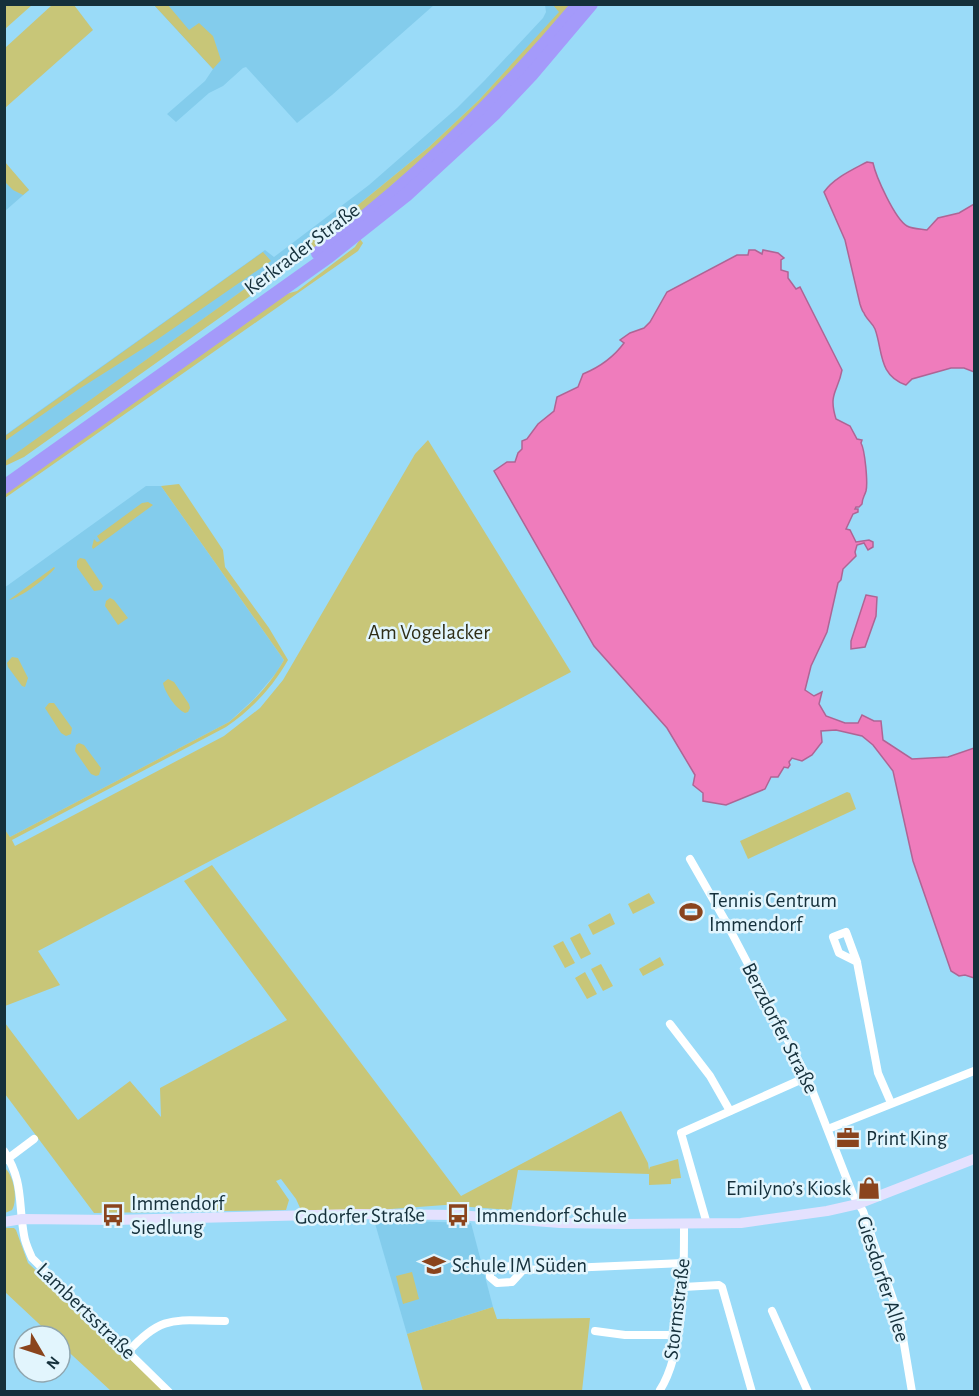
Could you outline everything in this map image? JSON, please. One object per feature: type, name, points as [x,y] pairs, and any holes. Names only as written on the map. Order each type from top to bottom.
[{"type":"highway","name":"Kerkrader Straße","points":[[4,477],[250,304],[323,250],[399,188],[444,149],[488,106],[524,69],[579,4]]},
{"type":"highway","name":"Kerkrader Straße","points":[[4,487],[303,276],[406,195],[495,113],[531,75],[591,4]]},
{"type":"street","name":"Berzdorfer Straße","points":[[690,859],[726,922],[807,1077],[858,1204]]},
{"type":"street","points":[[857,962],[878,1073],[891,1103]]},
{"type":"street","points":[[670,1024],[710,1076],[730,1111]]},
{"type":"street","points":[[828,1129],[975,1071]]},
{"type":"street","points":[[707,1224],[681,1133],[807,1077]]},
{"type":"street","points":[[6,1157],[34,1139]]},
{"type":"street","name":"Lambertsstraße","points":[[6,1157],[17,1174],[24,1237],[36,1264],[169,1392]]},
{"type":"street","name":"Godorfer Straße","points":[[4,1222],[22,1219],[114,1220],[367,1214],[458,1215],[560,1223],[753,1222],[858,1204],[975,1159]]},
{"type":"street","name":"Giesdorfer Allee","points":[[858,1204],[863,1211],[900,1320],[912,1392]]},
{"type":"street","name":"Stormstraße","points":[[660,1390],[669,1376],[677,1335],[683,1287],[684,1224]]},
{"type":"street","points":[[523,1270],[684,1263]]},
{"type":"street","points":[[683,1287],[719,1285],[722,1287],[752,1392]]},
{"type":"street","points":[[772,1311],[808,1392]]},
{"type":"street","points":[[128,1352],[147,1332],[163,1323],[225,1321]]},
{"type":"street","points":[[595,1331],[625,1335],[677,1335]]},
{"type":"shaded area","points":[[154,5],[434,5],[297,123],[246,67],[223,86],[209,93],[176,122],[167,114],[205,81],[213,69]]},
{"type":"shaded area","points":[[545,5],[559,5],[556,8],[560,12],[479,100],[429,147],[358,205],[278,265],[5,462],[4,436],[265,250],[274,257],[369,185],[457,108],[485,80],[543,18],[546,12]]},
{"type":"shaded area","points":[[4,162],[29,190],[5,211],[4,211]]},
{"type":"shaded area","points":[[867,162],[873,163],[892,207],[902,222],[909,227],[927,230],[938,218],[959,213],[974,204],[974,372],[964,368],[951,368],[912,379],[906,385],[897,381],[886,369],[875,329],[860,304],[845,240],[824,192],[838,178]]},
{"type":"shaded area","points":[[749,250],[762,254],[763,250],[778,253],[784,258],[781,260],[781,270],[788,272],[788,278],[796,289],[800,287],[842,370],[833,398],[836,419],[850,426],[857,439],[862,440],[865,459],[866,491],[862,504],[855,509],[858,509],[858,512],[853,514],[846,529],[850,530],[856,542],[869,540],[873,542],[873,547],[868,550],[864,543],[857,545],[856,556],[843,569],[827,632],[811,666],[805,690],[814,696],[822,692],[819,704],[826,716],[845,723],[858,723],[862,715],[874,721],[881,721],[883,740],[912,759],[948,757],[974,748],[974,978],[959,976],[951,971],[913,861],[893,771],[873,745],[862,736],[836,730],[821,731],[822,742],[812,755],[802,761],[792,758],[788,768],[784,767],[778,777],[771,777],[765,789],[726,805],[703,801],[703,793],[693,785],[695,775],[667,728],[594,646],[494,471],[507,462],[515,462],[522,449],[522,441],[527,439],[538,424],[554,411],[557,397],[578,387],[583,374],[611,358],[624,343],[620,340],[644,328],[650,322],[667,292],[737,255],[748,255]]},
{"type":"shaded area","points":[[146,486],[161,486],[284,660],[254,699],[229,722],[10,837],[4,830],[4,588]]},
{"type":"shaded area","points":[[866,595],[877,597],[876,616],[865,647],[851,649],[851,641]]},
{"type":"shaded area","name":"Schule IM Süden","points":[[374,1220],[471,1223],[493,1307],[407,1334]]},
{"type":"green space","points":[[5,4],[32,4],[32,5],[5,29]]},
{"type":"green space","points":[[52,5],[74,5],[93,30],[5,108],[5,48]]},
{"type":"green space","points":[[154,5],[168,5],[189,30],[199,23],[213,36],[221,60],[213,69]]},
{"type":"green space","points":[[553,5],[573,5],[472,115],[358,215],[253,294],[24,457],[5,466],[4,462],[278,265],[358,205],[429,147],[479,100],[559,12]]},
{"type":"green space","points":[[5,162],[29,190],[23,195],[13,190],[5,182]]},
{"type":"green space","points":[[360,239],[363,243],[358,251],[5,498],[4,494],[286,294],[297,291],[355,247]]},
{"type":"green space","points":[[263,252],[271,261],[5,441],[5,436]]},
{"type":"green space","name":"Am Vogelacker","points":[[428,440],[571,672],[38,951],[60,985],[5,1006],[5,830],[10,837],[229,722],[259,694],[273,678],[284,660],[161,486],[179,484],[223,550],[225,567],[269,628],[288,660],[261,697],[226,727],[12,840],[15,846],[224,736],[260,708],[283,680],[415,454]]},
{"type":"green space","points":[[148,502],[153,505],[93,549],[94,539],[97,542],[100,541],[97,536],[142,503]]},
{"type":"green space","points":[[80,558],[85,559],[103,586],[101,590],[94,591],[77,567],[77,561]]},
{"type":"green space","points":[[54,567],[33,587],[9,600]]},
{"type":"green space","points":[[110,598],[128,618],[118,625],[105,606],[106,601]]},
{"type":"green space","points":[[12,657],[18,658],[28,678],[25,687],[8,667],[7,663]]},
{"type":"green space","points":[[168,679],[174,682],[189,704],[188,712],[182,711],[168,696],[163,683]]},
{"type":"green space","points":[[49,703],[54,703],[72,728],[71,734],[66,736],[61,733],[45,708]]},
{"type":"green space","points":[[79,743],[84,745],[101,768],[99,775],[91,774],[75,751]]},
{"type":"green space","points":[[847,792],[850,793],[856,809],[748,859],[740,841]]},
{"type":"green space","points":[[212,865],[461,1196],[621,1111],[648,1163],[649,1170],[650,1167],[678,1159],[681,1178],[671,1179],[671,1184],[649,1185],[649,1174],[518,1170],[511,1210],[445,1205],[377,1210],[301,1210],[281,1179],[276,1181],[289,1200],[286,1210],[94,1213],[5,1094],[5,1023],[78,1120],[130,1081],[161,1117],[160,1088],[287,1020],[184,881]]},
{"type":"green space","points":[[649,893],[655,903],[633,914],[628,904]]},
{"type":"green space","points":[[610,913],[615,924],[593,935],[588,925]]},
{"type":"green space","points":[[580,933],[591,954],[581,959],[570,938]]},
{"type":"green space","points":[[563,941],[575,963],[565,968],[553,946]]},
{"type":"green space","points":[[660,957],[664,965],[643,976],[639,969]]},
{"type":"green space","points":[[601,964],[613,986],[603,991],[591,969]]},
{"type":"green space","points":[[585,972],[597,994],[587,999],[575,978]]},
{"type":"green space","points":[[5,1168],[13,1182],[15,1194],[12,1210],[5,1213]]},
{"type":"green space","points":[[4,1228],[14,1228],[28,1263],[164,1391],[111,1391],[72,1355],[72,1324],[39,1324],[5,1292]]},
{"type":"green space","points":[[412,1272],[419,1299],[403,1304],[396,1276]]},
{"type":"green space","points":[[493,1307],[497,1319],[590,1318],[582,1391],[423,1391],[407,1334]]},
{"type":"place","name":"Tennis Centrum Immendorf","points":[[691,912]]},
{"type":"place","name":"Print King","points":[[848,1138]]},
{"type":"place","name":"Emilyno’s Kiosk","points":[[869,1188]]},
{"type":"place","name":"Immendorf Siedlung","points":[[113,1215]]},
{"type":"place","name":"Immendorf Schule","points":[[458,1215]]},
{"type":"place","name":"Schule IM Süden","points":[[434,1265]]}]
